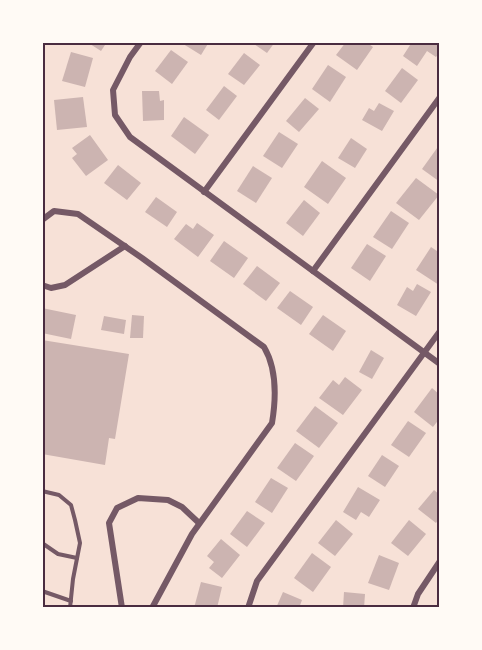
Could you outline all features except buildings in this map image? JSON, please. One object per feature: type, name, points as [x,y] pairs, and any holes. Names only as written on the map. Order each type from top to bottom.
[{"type":"street","points":[[141,42],[130,57],[113,90],[115,115],[130,137],[440,364]]},
{"type":"street","points":[[204,192],[314,42]]},
{"type":"street","points":[[313,271],[440,97]]},
{"type":"street","points":[[42,220],[54,211],[78,214],[264,347],[270,358],[275,402],[272,423],[192,534],[152,608]]},
{"type":"street","points":[[42,285],[51,288],[65,285],[125,246]]},
{"type":"street","points":[[248,608],[257,581],[440,331]]},
{"type":"street","points":[[122,608],[109,523],[117,508],[138,498],[168,500],[182,507],[200,523]]},
{"type":"street","points":[[413,608],[418,594],[440,561]]},
{"type":"lane","points":[[42,491],[59,495],[71,505],[80,543],[70,608]]},
{"type":"lane","points":[[42,543],[58,554],[77,558]]},
{"type":"lane","points":[[42,591],[71,601]]}]
